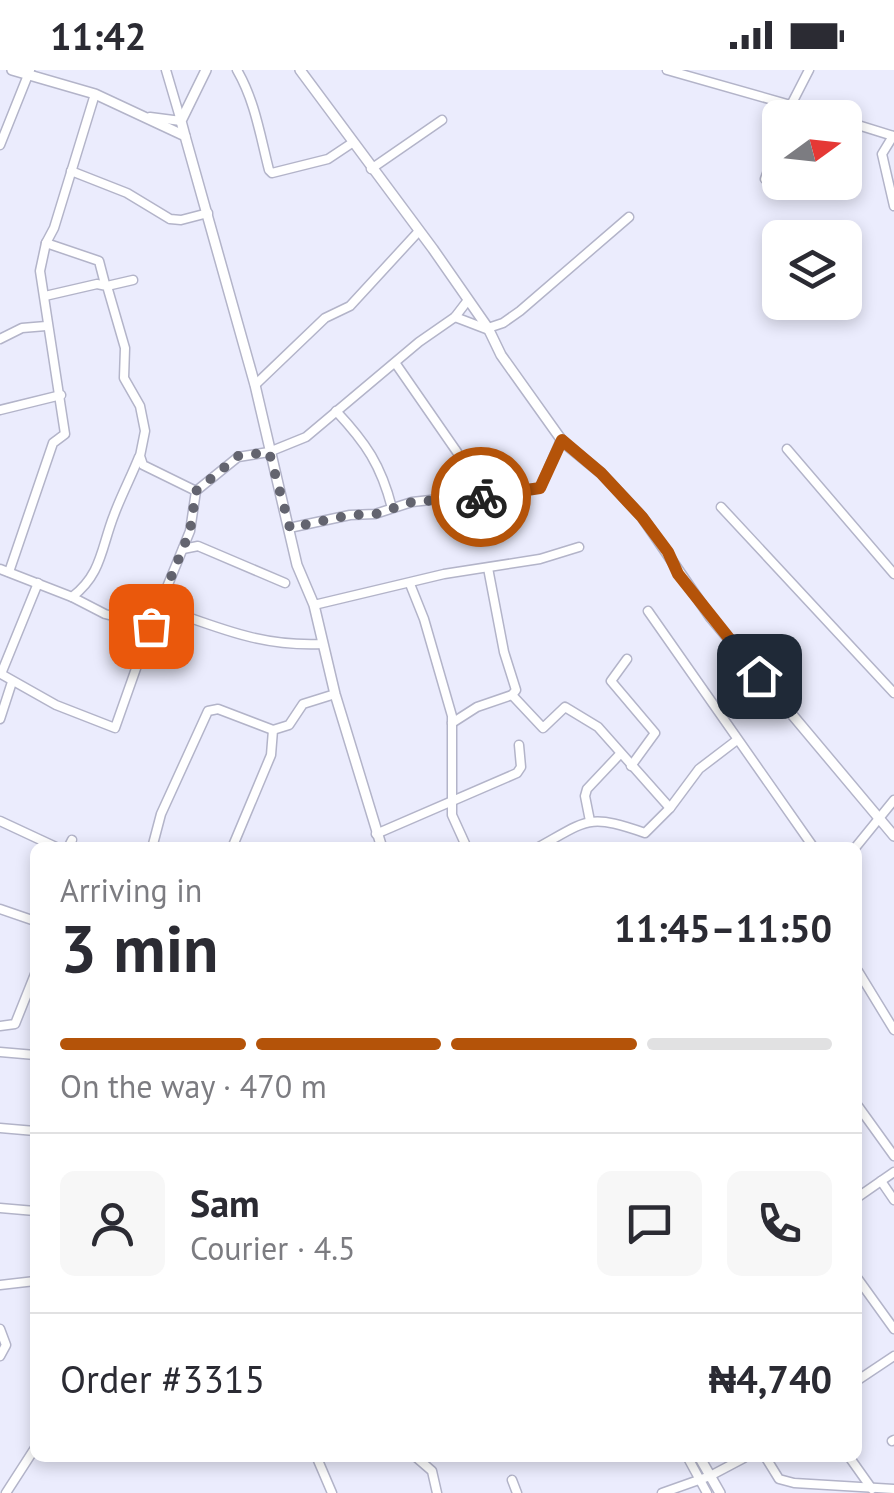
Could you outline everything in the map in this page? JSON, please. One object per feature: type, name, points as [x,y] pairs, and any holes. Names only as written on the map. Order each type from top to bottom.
[{"type":"street","points":[[12,70],[95,94],[186,136]]},
{"type":"street","points":[[166,70],[255,385],[297,566],[314,605],[335,694],[379,842]]},
{"type":"street","points":[[181,121],[206,70]]},
{"type":"street","points":[[237,70],[254,104],[272,173],[328,159],[352,143]]},
{"type":"street","points":[[667,70],[772,100]]},
{"type":"street","points":[[792,70],[806,74],[795,100]]},
{"type":"street","points":[[306,72],[562,440],[601,473],[642,517],[711,618],[894,836]]},
{"type":"street","points":[[0,145],[29,73]]},
{"type":"street","points":[[95,94],[40,271],[65,434],[53,443],[50,460],[5,570],[105,614],[151,626]]},
{"type":"street","points":[[150,117],[181,121]]},
{"type":"street","points":[[371,169],[442,120]]},
{"type":"street","points":[[862,126],[893,136],[882,154],[894,206]]},
{"type":"street","points":[[71,171],[127,193],[170,219],[208,213]]},
{"type":"street","points":[[455,317],[488,329],[503,323],[629,217]]},
{"type":"street","points":[[255,385],[325,318],[350,306],[419,231]]},
{"type":"street","points":[[46,243],[99,260],[125,348],[124,378],[140,406],[145,430],[140,456],[112,518],[104,554],[85,587],[72,598]]},
{"type":"street","points":[[45,296],[132,280]]},
{"type":"street","points":[[38,584],[1,674],[56,705],[115,728],[190,531],[196,491],[238,456],[269,452],[306,437],[419,342],[455,317],[468,300]]},
{"type":"street","points":[[0,339],[22,328],[46,326]]},
{"type":"street","points":[[396,364],[457,452]]},
{"type":"street","points":[[0,410],[61,395]]},
{"type":"street","points":[[336,411],[366,444],[380,467],[392,508]]},
{"type":"street","points":[[290,528],[350,515],[376,514],[412,502],[540,488],[562,440]]},
{"type":"street","points":[[787,449],[894,574]]},
{"type":"street","points":[[140,456],[143,465],[196,491]]},
{"type":"street","points":[[720,507],[894,693]]},
{"type":"street","points":[[190,531],[198,546]]},
{"type":"street","points":[[183,549],[198,546],[285,584]]},
{"type":"street","points":[[314,605],[444,574],[540,560],[579,548]]},
{"type":"street","points":[[488,568],[504,652],[516,681],[512,695]]},
{"type":"street","points":[[410,584],[424,619],[452,723],[452,815],[464,842]]},
{"type":"street","points":[[159,607],[236,634],[286,646],[323,644]]},
{"type":"street","points":[[648,612],[810,842]]},
{"type":"street","points":[[627,659],[611,680],[655,734],[631,766]]},
{"type":"street","points":[[0,674],[14,683],[0,720]]},
{"type":"street","points":[[154,842],[161,814],[208,711],[218,709],[273,730],[289,725],[303,704],[335,694]]},
{"type":"street","points":[[452,723],[478,706],[512,695]]},
{"type":"street","points":[[512,695],[543,728],[564,707],[598,727],[670,808]]},
{"type":"street","points":[[235,842],[271,755],[273,730]]},
{"type":"street","points":[[547,842],[572,826],[590,821],[645,833],[700,769],[737,740]]},
{"type":"street","points":[[376,834],[520,770],[519,745]]},
{"type":"street","points":[[590,821],[587,789],[620,754]]},
{"type":"street","points":[[861,842],[894,800]]},
{"type":"street","points":[[0,822],[45,842]]},
{"type":"street","points":[[0,909],[30,919]]},
{"type":"street","points":[[862,978],[894,1030]]},
{"type":"street","points":[[0,1026],[15,1024],[30,985]]},
{"type":"street","points":[[25,996],[30,999]]},
{"type":"street","points":[[0,1052],[30,1055]]},
{"type":"street","points":[[862,1112],[894,1156]]},
{"type":"street","points":[[0,1128],[30,1131]]},
{"type":"street","points":[[862,1194],[894,1172]]},
{"type":"street","points":[[881,1181],[894,1200]]},
{"type":"street","points":[[0,1208],[30,1211]]},
{"type":"street","points":[[0,1285],[30,1282]]},
{"type":"street","points":[[862,1285],[894,1329]]},
{"type":"street","points":[[862,1296],[868,1294]]},
{"type":"street","points":[[0,1328],[6,1345],[0,1356]]},
{"type":"street","points":[[862,1377],[894,1356]]},
{"type":"street","points":[[6,1493],[30,1456]]},
{"type":"street","points":[[319,1462],[332,1493]]},
{"type":"street","points":[[423,1462],[432,1470],[438,1493]]},
{"type":"street","points":[[690,1462],[707,1493]]},
{"type":"street","points":[[702,1462],[720,1493]]},
{"type":"street","points":[[662,1493],[700,1481],[736,1462]]},
{"type":"street","points":[[768,1462],[779,1480],[855,1491],[894,1489]]},
{"type":"street","points":[[853,1462],[872,1490]]},
{"type":"street","points":[[512,1480],[516,1493]]},
{"type":"way so far","points":[[151,626],[190,531],[196,491],[238,456],[269,452],[290,528],[350,515],[376,514],[412,502],[481,497]]},
{"type":"route","points":[[481,497],[544,486],[562,440],[601,473],[642,517],[668,552],[678,574],[759,676]]}]
